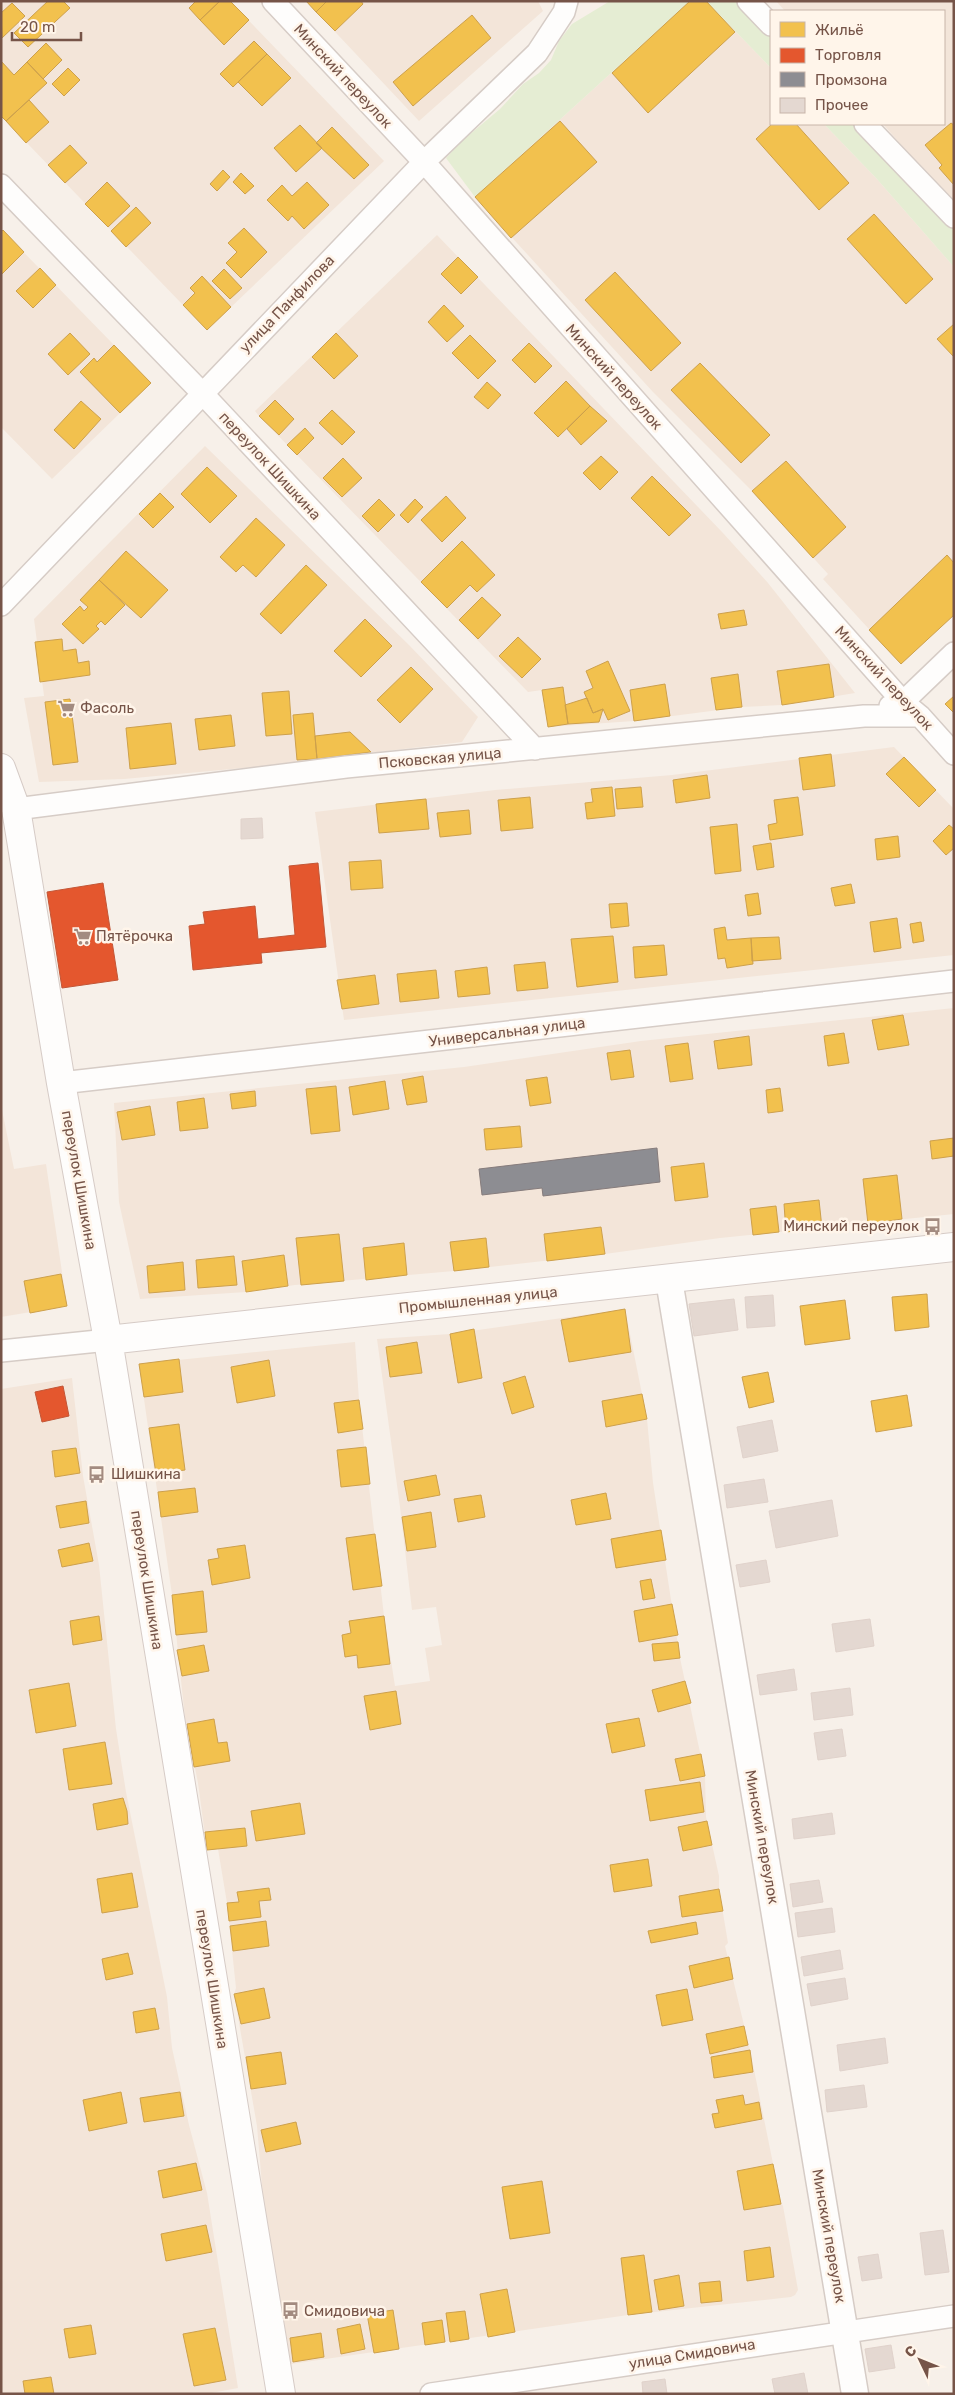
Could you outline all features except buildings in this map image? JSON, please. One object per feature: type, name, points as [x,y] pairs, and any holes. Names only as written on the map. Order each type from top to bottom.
[{"type":"main road","name":"переулок Шишкина","points":[[1,768],[16,809],[61,1083],[108,1340],[281,2394]]},
{"type":"main road","name":"Промышленная улица","points":[[108,1340],[669,1280],[954,1247]]},
{"type":"street","name":"Минский переулок","points":[[273,1],[424,162],[903,702],[920,716],[954,754]]},
{"type":"street","name":"улица Панфилова","points":[[1,605],[424,162],[536,53],[564,12],[567,1]]},
{"type":"street","points":[[748,1],[770,25]]},
{"type":"street","points":[[866,125],[954,217]]},
{"type":"street","name":"переулок Шишкина","points":[[1,185],[202,393],[535,749]]},
{"type":"street","name":"Псковская улица","points":[[864,716],[903,702],[954,653]]},
{"type":"street","name":"Псковская улица","points":[[16,809],[346,767],[864,716],[920,716]]},
{"type":"street","name":"Универсальная улица","points":[[61,1083],[954,982]]},
{"type":"street","name":"Минский переулок","points":[[669,1280],[855,2394]]},
{"type":"street","name":"Промышленная улица","points":[[1,1351],[108,1340]]},
{"type":"street","name":"улица Смидовича","points":[[431,2394],[954,2316]]},
{"type":"shaded area","points":[[1,1],[230,1],[384,161],[207,330],[1,116]]},
{"type":"shaded area","points":[[306,1],[538,1],[543,11],[419,121]]},
{"type":"shaded area","points":[[690,1],[706,1],[770,67],[770,125],[825,125],[876,178],[954,267],[954,615],[901,664],[823,579],[828,574],[752,491],[653,392],[475,197]]},
{"type":"shaded area","points":[[776,1],[954,1],[954,206],[884,125],[945,125],[945,10],[784,10]]},
{"type":"shaded area","points":[[1,229],[151,383],[52,479],[1,427]]},
{"type":"shaded area","points":[[437,235],[723,533],[768,583],[855,693],[782,705],[742,707],[634,721],[548,727],[542,690],[528,692],[259,416],[255,411]]},
{"type":"shaded area","points":[[205,446],[409,645],[478,717],[462,742],[253,767],[124,779],[39,782],[24,698],[44,696],[34,619]]},
{"type":"shaded area","points":[[894,747],[954,809],[954,955],[344,1020],[315,812],[495,790],[672,775]]},
{"type":"shaded area","points":[[954,1008],[954,1214],[720,1238],[605,1254],[454,1271],[295,1285],[246,1292],[140,1299],[119,1202],[114,1103],[464,1067],[641,1041]]},
{"type":"shaded area","points":[[1,1105],[14,1169],[46,1164],[67,1306],[1,1317]]},
{"type":"shaded area","points":[[625,1309],[647,1419],[653,1483],[680,1658],[705,1776],[706,1817],[719,1876],[719,1889],[728,1943],[725,1946],[750,2050],[783,2206],[798,2290],[791,2297],[628,2315],[291,2364],[263,2197],[257,2126],[234,1994],[236,1988],[227,1903],[218,1849],[207,1850],[198,1783],[185,1718],[172,1595],[139,1364],[355,1342],[359,1400],[384,1616],[395,1686],[430,1681],[425,1648],[442,1645],[436,1607],[412,1610],[377,1339],[450,1334]]},
{"type":"shaded area","points":[[72,1378],[83,1476],[99,1565],[116,1729],[126,1792],[167,1997],[172,2048],[189,2125],[207,2193],[238,2388],[206,2394],[1,2394],[1,1389]]},
{"type":"green space","points":[[610,1],[690,1],[475,197],[446,158],[463,140],[500,109],[523,84],[539,73],[551,60],[559,41],[572,24]]},
{"type":"green space","points":[[706,1],[739,1],[770,33],[770,67]]},
{"type":"green space","points":[[825,125],[855,125],[954,229],[954,267],[876,178]]},
{"type":"place","name":"Фасоль","points":[[66,708]]},
{"type":"place","name":"Пятёрочка","points":[[82,936]]},
{"type":"place","name":"Минский переулок","points":[[933,1226]]},
{"type":"place","name":"Шишкина","points":[[97,1474]]},
{"type":"place","name":"Смидовича","points":[[290,2311]]}]
